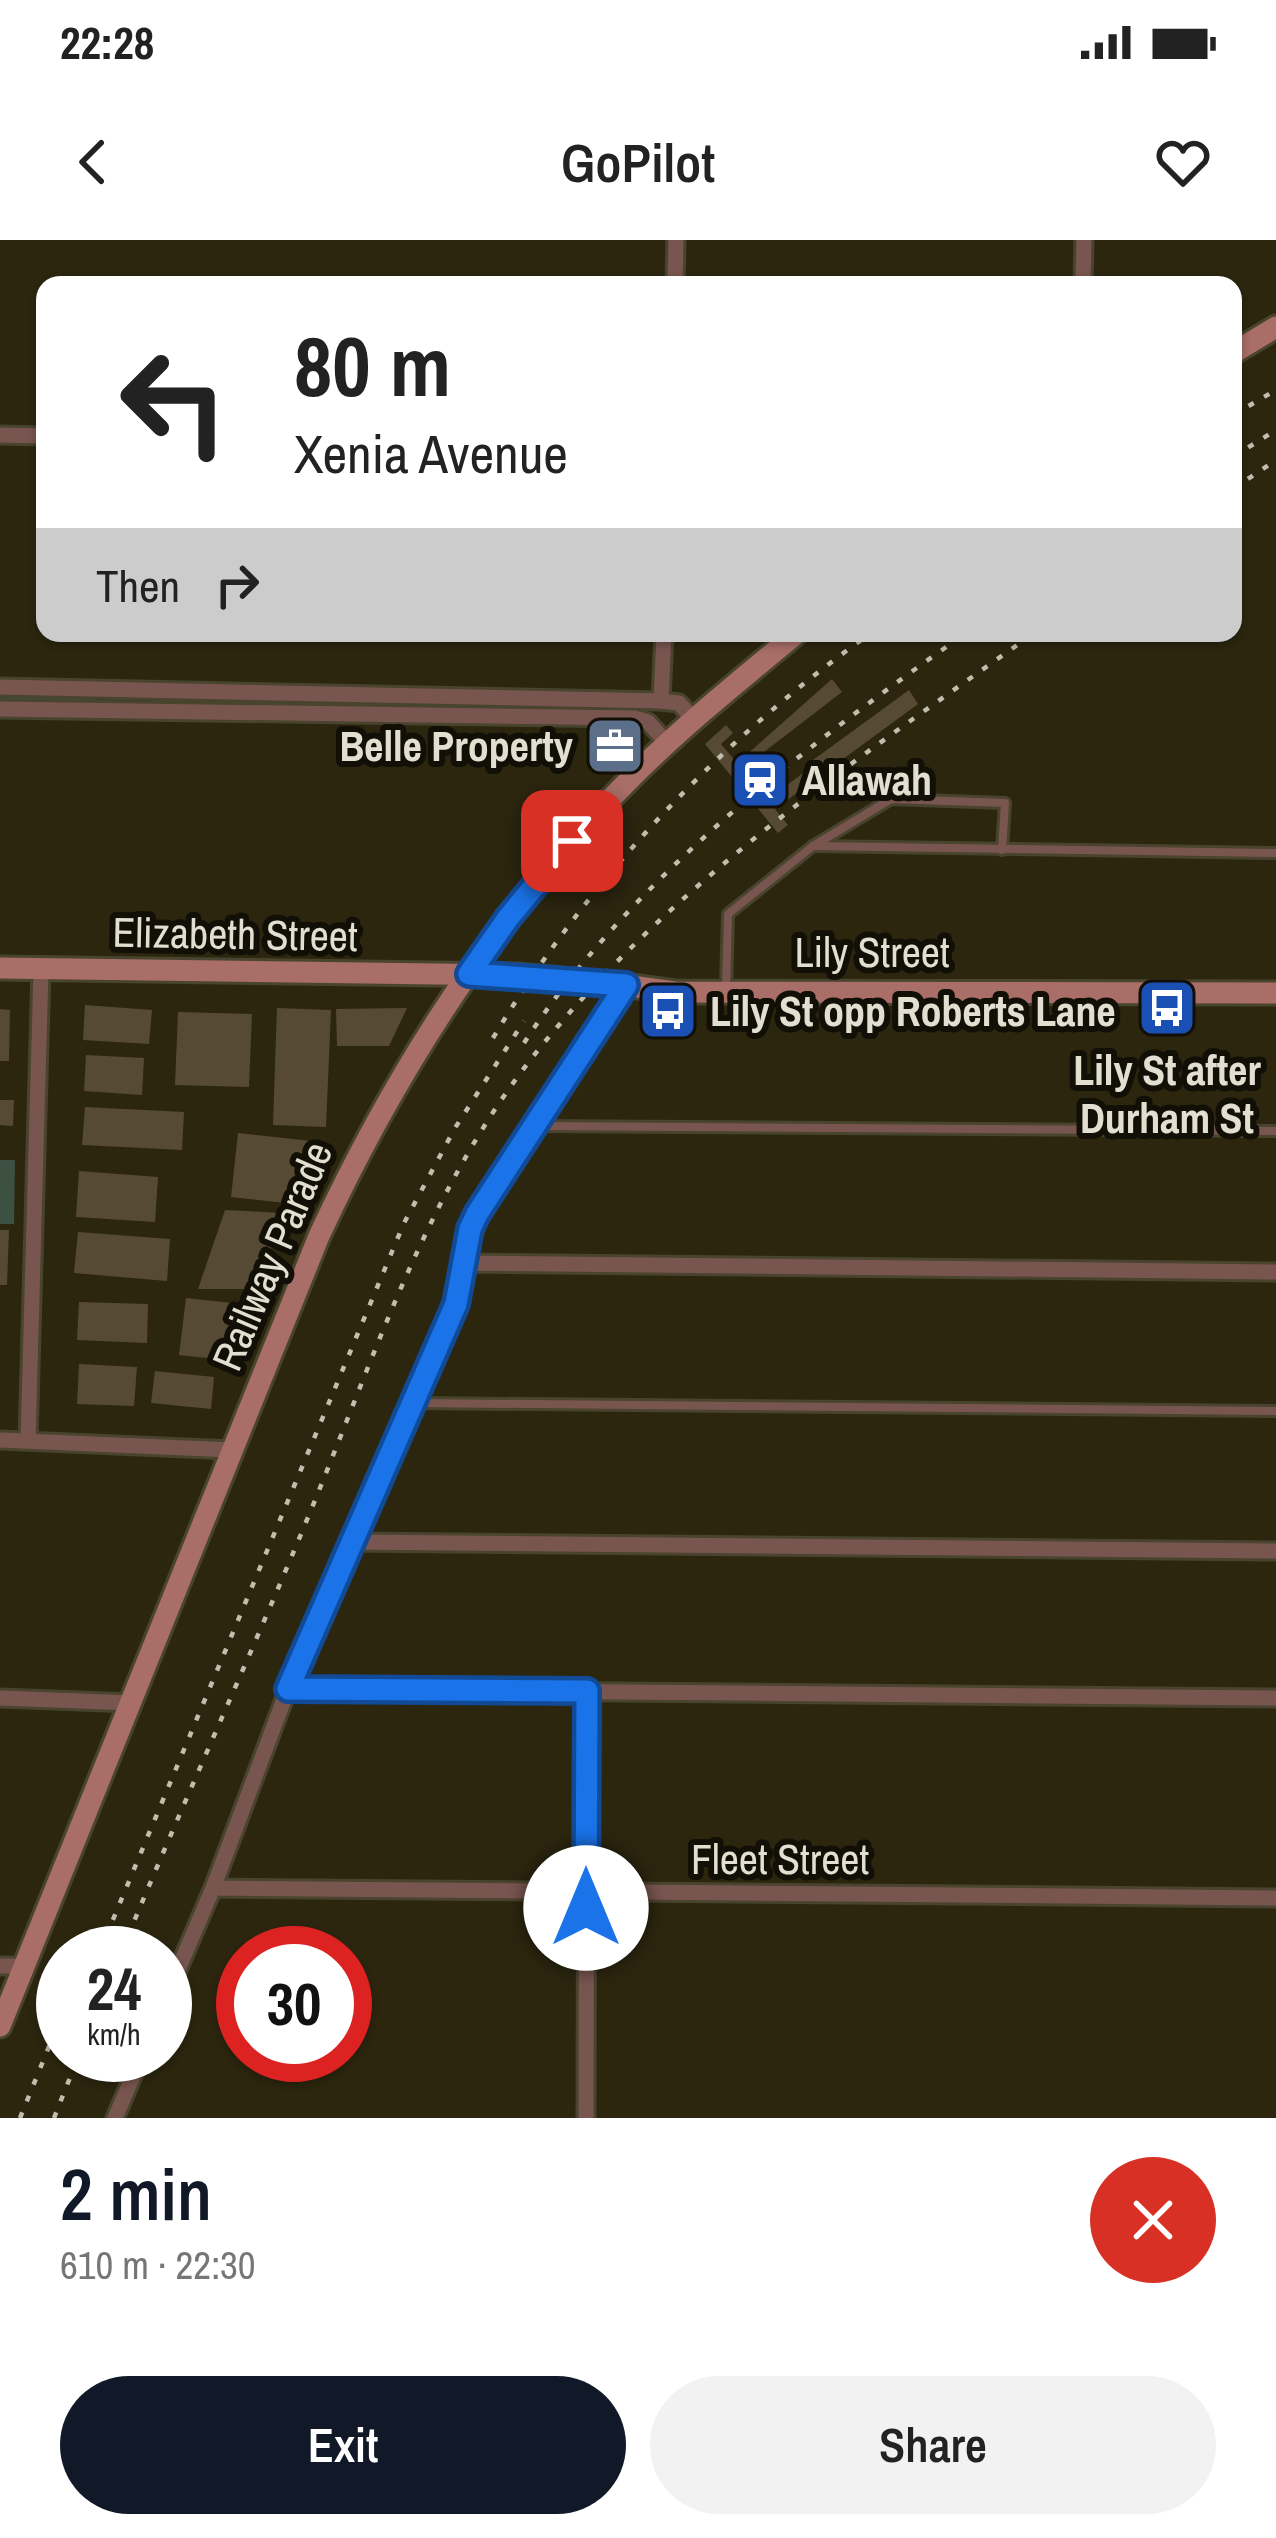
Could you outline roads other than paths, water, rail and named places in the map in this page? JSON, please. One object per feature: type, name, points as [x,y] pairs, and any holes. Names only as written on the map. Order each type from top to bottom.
[{"type":"main road","points":[[1242,347],[1276,327]]},
{"type":"main road","name":"Railway Parade","points":[[0,2026],[346,1179],[403,1073],[550,865],[668,743],[786,642]]},
{"type":"main road","name":"Elizabeth Street","points":[[0,968],[469,974]]},
{"type":"main road","name":"Lily Street","points":[[469,974],[675,992],[1276,993]]},
{"type":"street","points":[[675,276],[676,240]]},
{"type":"street","points":[[1083,276],[1084,240]]},
{"type":"street","points":[[0,435],[36,436]]},
{"type":"street","points":[[648,722],[661,701],[664,642]]},
{"type":"street","points":[[0,687],[661,701],[679,703],[694,720]]},
{"type":"street","points":[[0,709],[579,717],[648,722],[668,743]]},
{"type":"street","points":[[28,1441],[41,969]]},
{"type":"street","points":[[192,1936],[288,1689],[461,1292],[465,1263],[1276,1272]]},
{"type":"street","points":[[0,1440],[232,1450]]},
{"type":"street","points":[[350,1542],[1276,1551]]},
{"type":"street","points":[[288,1689],[1276,1698]]},
{"type":"street","points":[[586,2118],[587,1691]]},
{"type":"street","points":[[0,1698],[133,1703]]},
{"type":"street","name":"Fleet Street","points":[[212,1888],[1276,1898]]},
{"type":"street","points":[[0,1966],[26,1966]]},
{"type":"street","points":[[115,2118],[130,2082]]},
{"type":"lane","points":[[726,990],[728,914],[813,845],[891,800],[1005,803],[1002,850]]},
{"type":"lane","points":[[813,845],[1276,853]]},
{"type":"lane","points":[[465,1263],[477,1214],[621,984]]},
{"type":"lane","points":[[533,1126],[1276,1131]]},
{"type":"lane","points":[[412,1403],[1276,1411]]},
{"type":"railway","points":[[1242,410],[1276,390]]},
{"type":"railway","points":[[1242,451],[1276,430]]},
{"type":"railway","points":[[1242,483],[1276,460]]},
{"type":"railway","points":[[493,1038],[571,923],[661,816],[762,719],[859,642]]},
{"type":"railway","points":[[524,1043],[567,983],[669,870],[784,768],[954,642]]},
{"type":"railway","points":[[132,1926],[407,1274],[464,1160],[498,1105],[588,992],[706,879],[834,777],[1022,642]]},
{"type":"railway","points":[[110,1926],[404,1223],[455,1128],[524,1021]]},
{"type":"railway","points":[[20,2118],[36,2079]]},
{"type":"railway","points":[[54,2118],[68,2082]]},
{"type":"place","name":"Belle Property","points":[[615,746]]},
{"type":"place","name":"Allawah","points":[[760,780]]},
{"type":"place","name":"Lily St after Durham St","points":[[1167,1008]]},
{"type":"place","name":"Lily St opp Roberts Lane","points":[[668,1011]]}]
